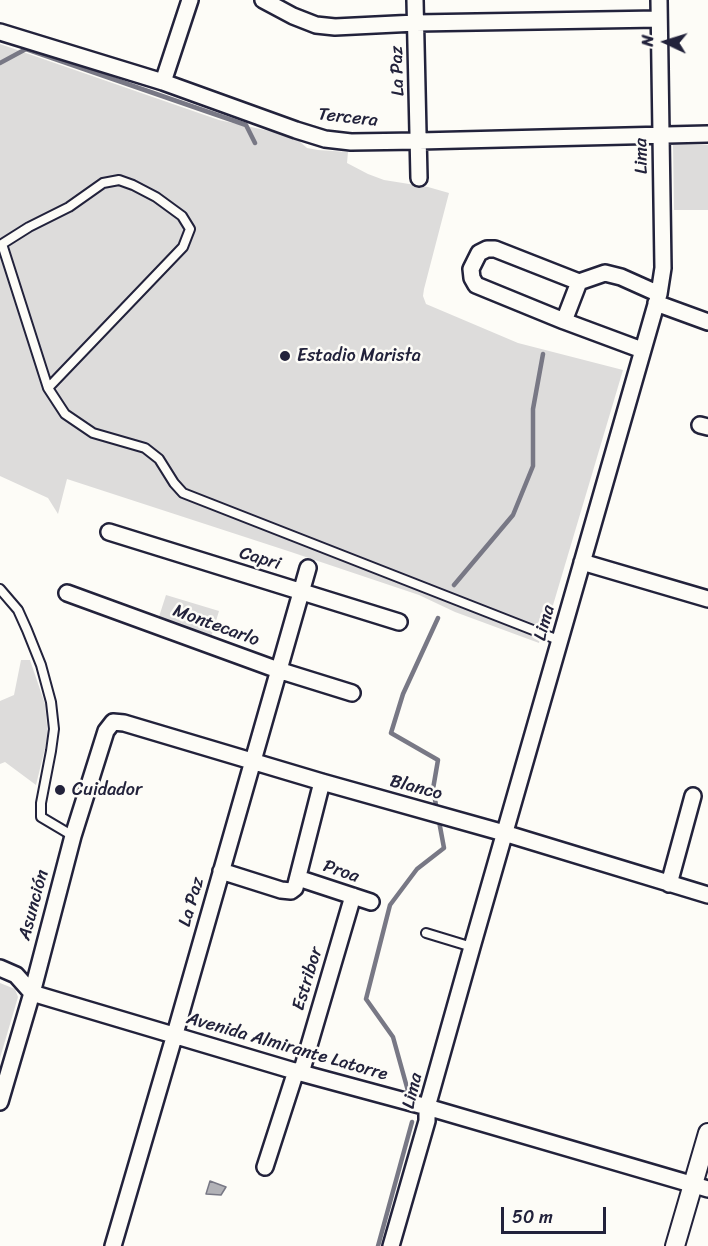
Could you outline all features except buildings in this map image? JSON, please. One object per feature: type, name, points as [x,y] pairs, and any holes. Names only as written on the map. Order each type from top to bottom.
[{"type":"street","points":[[163,82],[190,0]]},
{"type":"street","points":[[263,0],[316,25],[335,27],[416,23],[659,19]]},
{"type":"street","name":"La Paz","points":[[415,0],[419,178]]},
{"type":"street","name":"Lima","points":[[392,1246],[426,1121],[427,1107],[504,832],[658,298],[663,268],[659,0]]},
{"type":"street","name":"Tercera","points":[[0,32],[163,82],[326,139],[351,142],[708,134]]},
{"type":"street","points":[[642,350],[476,285],[471,269],[475,260],[479,253],[487,249],[495,249],[579,282],[605,273],[621,277],[708,322]]},
{"type":"street","points":[[564,321],[579,282]]},
{"type":"street","name":"Capri","points":[[109,532],[399,622]]},
{"type":"street","points":[[582,562],[708,599]]},
{"type":"street","name":"La Paz","points":[[113,1246],[308,568]]},
{"type":"street","name":"Montecarlo","points":[[67,593],[278,670],[352,693]]},
{"type":"street","name":"Asunción","points":[[0,1102],[32,993],[73,836],[106,730],[113,722]]},
{"type":"street","name":"Blanco","points":[[113,722],[124,723],[322,782],[504,832],[708,895]]},
{"type":"street","points":[[295,885],[322,782]]},
{"type":"street","points":[[669,884],[693,796]]},
{"type":"street","name":"Proa","points":[[221,871],[281,890],[295,885],[370,902]]},
{"type":"street","name":"Estribor","points":[[265,1167],[298,1072],[353,897]]},
{"type":"street","name":"Avenida Almirante Latorre","points":[[0,968],[16,975],[32,993],[700,1187]]},
{"type":"street","points":[[675,1246],[700,1187],[708,1133]]},
{"type":"lane","points":[[48,388],[183,247],[190,229],[182,216],[156,197],[134,185],[118,180],[104,183],[69,207],[29,227],[2,244],[48,388],[65,414],[93,433],[145,448],[159,459],[183,493],[561,640]]},
{"type":"lane","points":[[0,589],[18,610],[41,665],[51,702],[54,729],[41,803],[41,817],[73,836]]},
{"type":"lane","points":[[426,933],[472,947]]},
{"type":"shaded area","name":"Estadio Marista","points":[[0,44],[219,120],[283,134],[298,140],[307,148],[348,152],[347,163],[384,180],[449,193],[424,289],[423,296],[426,304],[518,343],[623,370],[548,622],[544,623],[539,643],[455,612],[419,595],[67,479],[58,514],[48,498],[0,476]]},
{"type":"shaded area","points":[[673,145],[708,145],[708,210],[674,210]]},
{"type":"shaded area","points":[[166,595],[219,611],[209,644],[155,629]]},
{"type":"shaded area","points":[[21,660],[30,660],[45,704],[48,736],[36,785],[5,762],[0,764],[0,701],[14,695]]},
{"type":"shaded area","points":[[0,983],[15,989],[18,997],[0,1058]]},
{"type":"shaded area","points":[[210,1181],[226,1187],[221,1195],[206,1194]]},
{"type":"waterway","points":[[0,63],[26,49],[246,125],[255,143]]},
{"type":"waterway","points":[[454,585],[513,515],[533,466],[533,409],[543,354]]},
{"type":"waterway","points":[[408,1091],[393,1037],[366,999],[390,905],[417,869],[444,848],[433,789],[438,760],[391,733],[403,694],[438,618]]},
{"type":"waterway","points":[[378,1246],[412,1122]]},
{"type":"place","name":"Estadio Marista","points":[[285,356]]},
{"type":"place","name":"Cuidador","points":[[60,790]]}]
